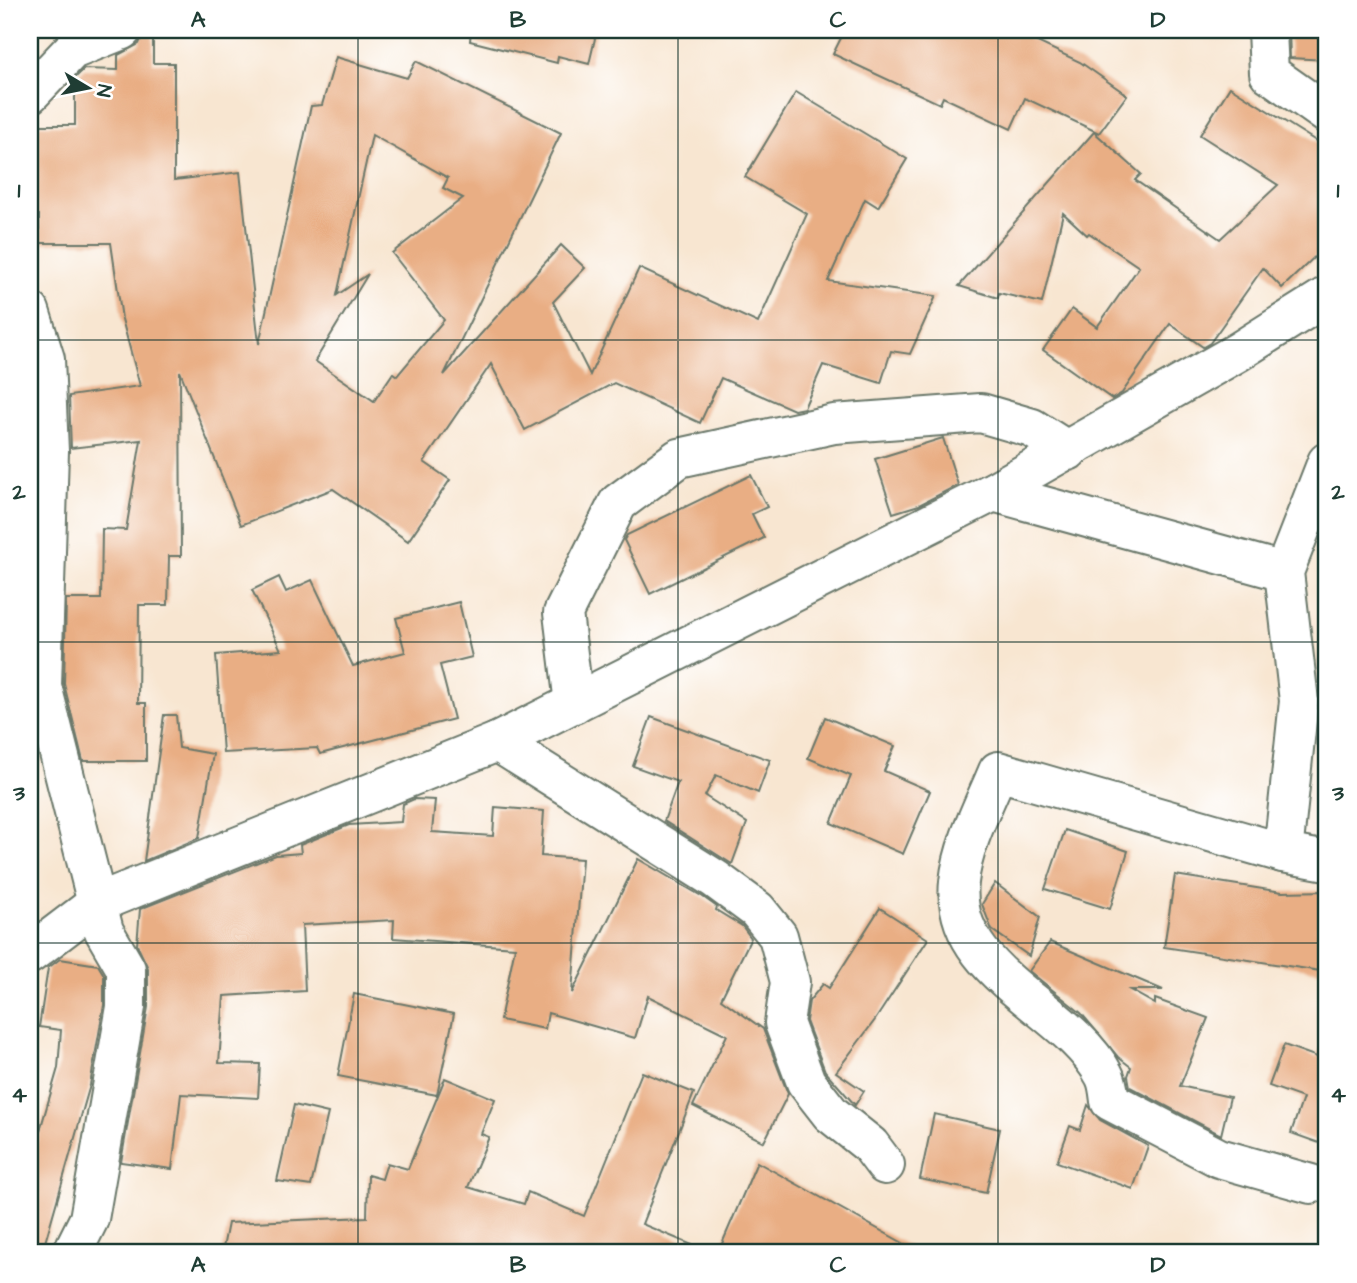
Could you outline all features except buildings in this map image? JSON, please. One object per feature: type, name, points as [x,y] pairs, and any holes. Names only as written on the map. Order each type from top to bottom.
[{"type":"street","points":[[30,94],[72,50],[121,30]]},
{"type":"street","points":[[1267,30],[1269,73],[1327,114]]},
{"type":"street","points":[[30,954],[96,903],[497,742],[993,492],[1069,451],[1238,352],[1327,296]]},
{"type":"street","points":[[30,311],[44,359],[48,451],[41,686],[104,931],[126,969],[126,1007],[89,1219],[72,1253]]},
{"type":"street","points":[[574,704],[564,613],[618,503],[679,458],[834,424],[981,413],[1032,428],[1069,451]]},
{"type":"street","points":[[1283,853],[1299,701],[1284,572],[1327,462]]},
{"type":"street","points":[[993,492],[1284,572]]},
{"type":"street","points":[[497,742],[715,878],[757,910],[778,936],[790,982],[785,1023],[806,1082],[831,1114],[870,1145],[885,1165]]},
{"type":"street","points":[[1311,1184],[1219,1158],[1110,1101],[1105,1076],[1080,1041],[1005,981],[978,951],[962,915],[958,882],[974,830],[998,771],[1283,853],[1327,861]]}]
